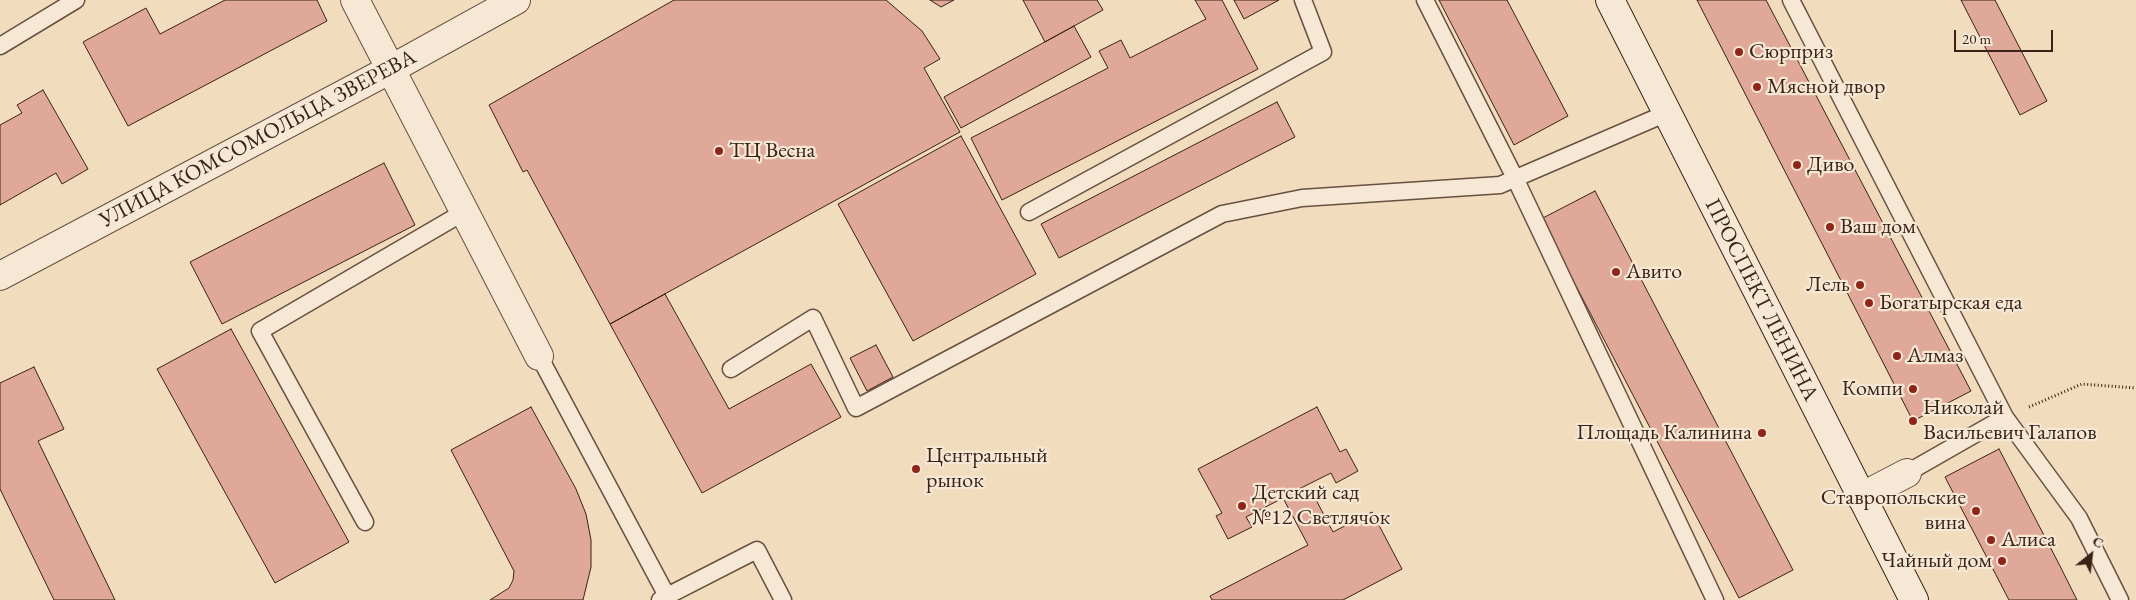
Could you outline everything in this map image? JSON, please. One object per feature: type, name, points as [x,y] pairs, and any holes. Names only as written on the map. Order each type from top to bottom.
[{"type":"street","points":[[355,0],[539,356]]},
{"type":"street","name":"УЛИЦА КОМСОМОЛЬЦА ЗВЕРЕВА","points":[[0,276],[391,69],[516,0]]},
{"type":"street","name":"ПРОСПЕКТ ЛЕНИНА","points":[[1610,0],[1914,600]]},
{"type":"street","points":[[1861,498],[1907,473]]},
{"type":"lane","points":[[0,46],[76,0]]},
{"type":"lane","points":[[1029,212],[1323,52],[1303,0]]},
{"type":"lane","points":[[1425,0],[1515,178],[1715,600]]},
{"type":"lane","points":[[1791,0],[2005,417],[2079,518],[2120,600]]},
{"type":"lane","points":[[730,369],[813,318],[856,408],[1222,214],[1302,198],[1500,185],[1667,113]]},
{"type":"lane","points":[[365,522],[260,331],[464,212]]},
{"type":"lane","points":[[539,356],[664,598],[757,550],[783,600]]},
{"type":"lane","points":[[1907,473],[2005,417]]},
{"type":"path","points":[[2005,417],[2082,384],[2136,388]]},
{"type":"building","points":[[225,0],[317,0],[327,21],[128,126],[83,42],[146,8],[160,34]]},
{"type":"building","name":"ТЦ Весна","points":[[674,0],[886,0],[922,31],[940,59],[924,68],[960,132],[610,324],[527,170],[523,172],[489,105]]},
{"type":"building","points":[[930,0],[954,0],[941,7]]},
{"type":"building","points":[[1023,0],[1097,0],[1103,10],[1045,42]]},
{"type":"building","points":[[1195,0],[1222,0],[1258,69],[1002,200],[971,138],[1108,68],[1099,51],[1121,40],[1130,58],[1206,19]]},
{"type":"building","points":[[1234,0],[1279,0],[1244,19]]},
{"type":"building","points":[[1439,0],[1507,0],[1568,116],[1514,145]]},
{"type":"building","points":[[1697,0],[1766,0],[1971,391],[1913,421]]},
{"type":"building","points":[[1961,0],[1995,0],[2047,101],[2020,115]]},
{"type":"building","points":[[1074,26],[1091,57],[961,128],[944,97]]},
{"type":"building","points":[[43,90],[88,169],[62,184],[56,173],[0,205],[0,125],[22,113],[17,105]]},
{"type":"building","points":[[1277,102],[1295,137],[1059,258],[1041,224]]},
{"type":"building","points":[[961,136],[1036,274],[913,341],[838,204]]},
{"type":"building","points":[[384,163],[415,225],[222,324],[190,262]]},
{"type":"building","points":[[1595,191],[1793,570],[1739,598],[1541,219]]},
{"type":"building","points":[[665,294],[729,409],[811,364],[841,417],[702,493],[610,324]]},
{"type":"building","points":[[231,329],[349,542],[275,583],[157,369]]},
{"type":"building","points":[[876,345],[893,377],[867,391],[850,358]]},
{"type":"building","points":[[34,367],[64,429],[38,441],[115,600],[54,600],[0,489],[0,383]]},
{"type":"building","points":[[531,407],[576,489],[586,514],[591,540],[591,567],[583,600],[490,600],[509,588],[513,580],[514,571],[451,450]]},
{"type":"building","name":"Детский сад №12 Светлячок","points":[[1317,407],[1340,452],[1346,449],[1358,471],[1336,483],[1331,473],[1299,489],[1305,500],[1314,496],[1333,532],[1372,512],[1402,569],[1343,600],[1212,600],[1210,596],[1308,545],[1283,498],[1246,517],[1252,527],[1228,539],[1216,516],[1222,513],[1198,469]]},
{"type":"building","points":[[1999,449],[2077,600],[2009,600],[1945,477]]},
{"type":"place","name":"Сюрприз","points":[[1739,52]]},
{"type":"place","name":"Мясной двор","points":[[1757,87]]},
{"type":"place","name":"ТЦ Весна","points":[[719,151]]},
{"type":"place","name":"Диво","points":[[1797,165]]},
{"type":"place","name":"Ваш дом","points":[[1830,227]]},
{"type":"place","name":"Авито","points":[[1616,272]]},
{"type":"place","name":"Лель","points":[[1860,285]]},
{"type":"place","name":"Богатырская еда","points":[[1869,303]]},
{"type":"place","name":"Алмаз","points":[[1897,356]]},
{"type":"place","name":"Компи","points":[[1913,389]]},
{"type":"place","name":"Николай Васильевич Галапов","points":[[1913,421]]},
{"type":"place","name":"Площадь Калинина","points":[[1762,433]]},
{"type":"place","name":"Центральный рынок","points":[[916,469]]},
{"type":"place","name":"Детский сад №12 Светлячок","points":[[1242,506]]},
{"type":"place","name":"Ставропольские вина","points":[[1976,511]]},
{"type":"place","name":"Алиса","points":[[1991,540]]},
{"type":"place","name":"Чайный дом","points":[[2002,561]]}]
